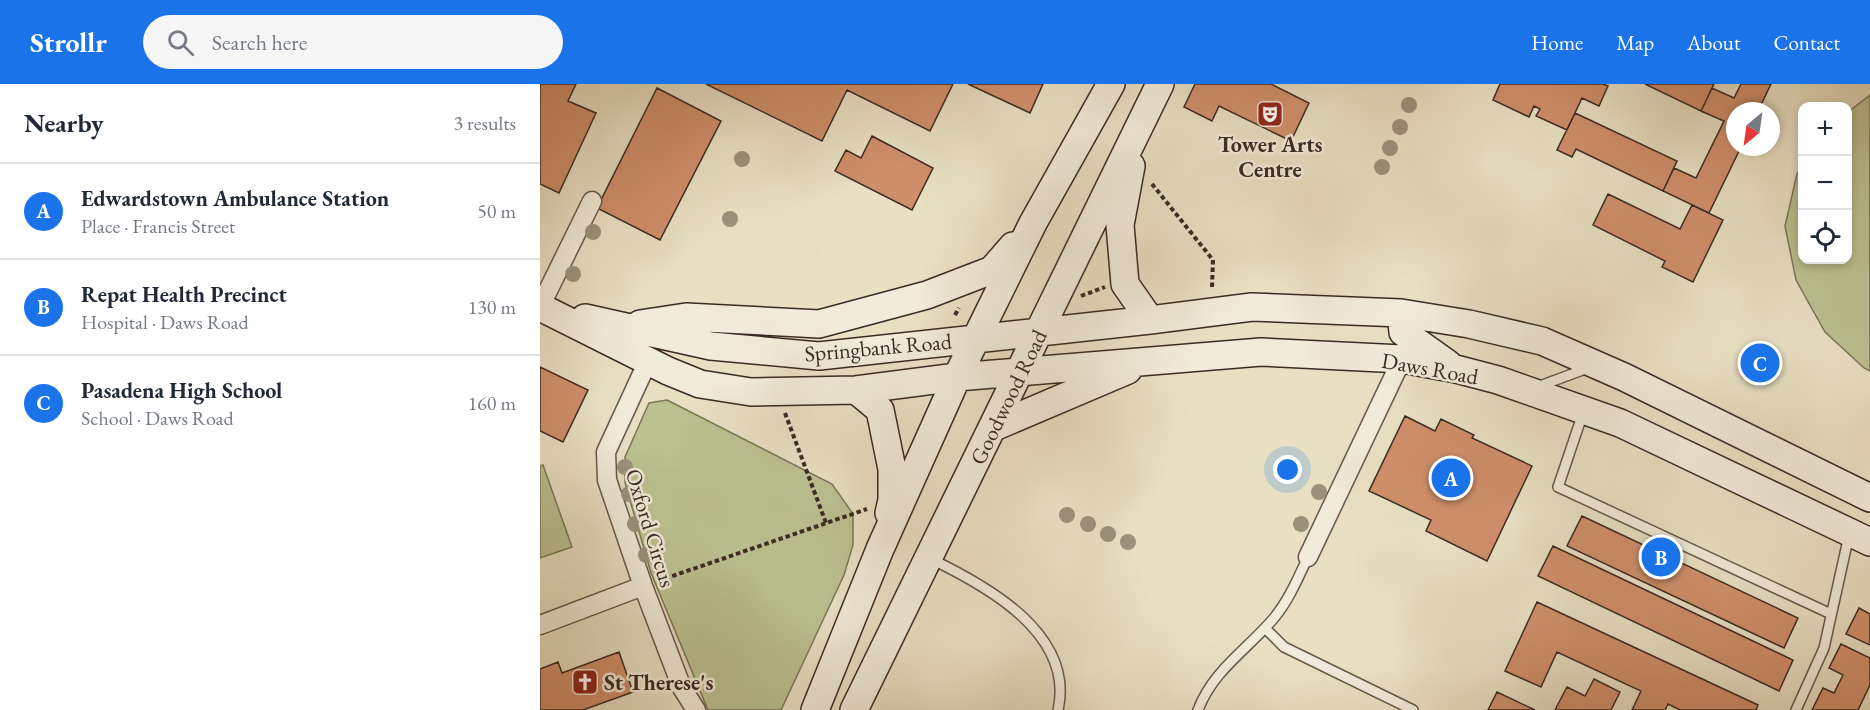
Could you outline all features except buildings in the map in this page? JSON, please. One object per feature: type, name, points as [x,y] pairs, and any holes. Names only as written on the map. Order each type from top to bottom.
[{"type":"main road","points":[[815,710],[880,549],[957,377],[1033,223],[1111,84]]},
{"type":"main road","name":"Goodwood Road","points":[[854,710],[1160,84]]},
{"type":"main road","points":[[1136,134],[1120,225],[1125,284],[1150,320]]},
{"type":"main road","points":[[624,327],[686,317],[819,324],[927,295],[992,270],[1033,223]]},
{"type":"main road","name":"Springbank Road","points":[[540,307],[711,346],[819,356],[1040,332]]},
{"type":"main road","name":"Springbank Road","points":[[540,307],[648,361],[700,384],[751,392],[856,390],[957,377]]},
{"type":"main road","points":[[1040,332],[1252,307],[1401,313],[1469,324],[1542,341],[1870,498]]},
{"type":"main road","points":[[1401,313],[1403,332],[1456,369]]},
{"type":"main road","name":"Daws Road","points":[[957,377],[1261,352],[1402,359],[1456,369],[1529,390],[1585,410],[1642,433],[1855,530]]},
{"type":"main road","points":[[994,427],[1154,359]]},
{"type":"main road","points":[[856,390],[880,410],[892,469],[892,500],[880,549]]},
{"type":"main road","points":[[1717,423],[1779,470],[1840,500],[1855,530]]},
{"type":"street","points":[[540,307],[592,201]]},
{"type":"street","points":[[1308,557],[1402,359]]},
{"type":"street","name":"Oxford Circus","points":[[648,361],[606,452],[607,480],[643,586],[682,688],[696,710]]},
{"type":"street","points":[[540,625],[643,586]]},
{"type":"lane","points":[[1529,390],[1596,365]]},
{"type":"lane","points":[[1585,410],[1558,487],[1831,614]]},
{"type":"lane","points":[[1796,710],[1824,648],[1831,614],[1855,530]]},
{"type":"lane","points":[[1198,710],[1212,683],[1222,670],[1265,628],[1284,604],[1308,557]]},
{"type":"lane","points":[[929,559],[970,578],[994,594],[1019,613],[1041,637],[1053,657],[1058,678],[1060,700],[1058,710]]},
{"type":"lane","points":[[1265,628],[1284,647],[1413,710]]},
{"type":"path","points":[[1148,178],[1213,260],[1212,287]]},
{"type":"path","points":[[1080,297],[1114,284]]},
{"type":"path","points":[[785,413],[826,523]]},
{"type":"path","points":[[643,586],[892,500]]},
{"type":"green space","points":[[1870,95],[1870,371],[1825,332],[1796,280],[1785,226],[1798,172],[1798,264],[1852,264],[1852,109]]},
{"type":"green space","points":[[667,400],[832,484],[853,514],[853,545],[844,575],[781,710],[708,710],[651,573],[625,483],[625,457],[649,403]]},
{"type":"green space","points":[[543,465],[572,547],[540,558],[540,466]]},
{"type":"place","name":"Tower Arts Centre","points":[[1270,114]]},
{"type":"place","name":"Pasadena High School","points":[[1760,363]]},
{"type":"place","name":"Edwardstown Ambulance Station","points":[[1451,478]]},
{"type":"place","name":"Repat Health Precinct","points":[[1661,557]]},
{"type":"place","name":"St Therese's","points":[[585,682]]}]
